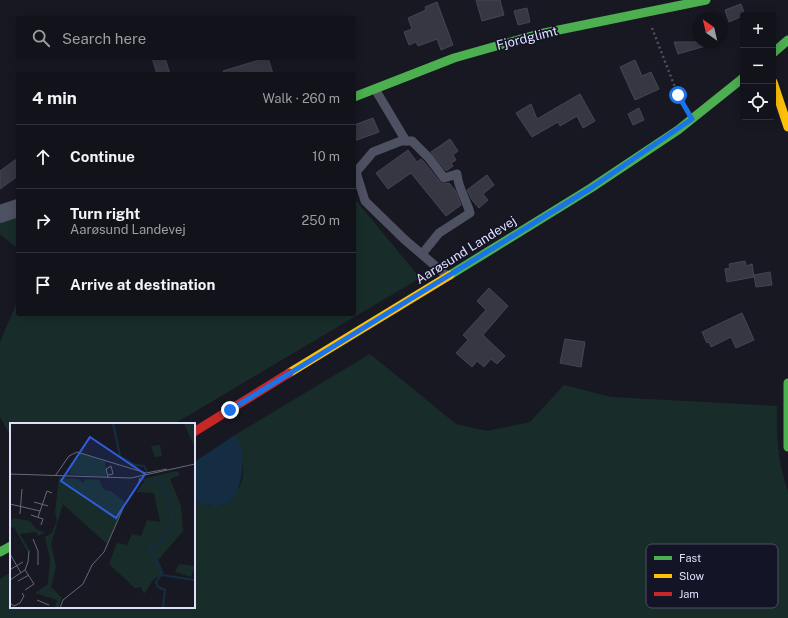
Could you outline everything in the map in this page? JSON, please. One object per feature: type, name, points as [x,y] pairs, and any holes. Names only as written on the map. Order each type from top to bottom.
[{"type":"street","name":"Fjordglimt","points":[[356,96],[454,58],[539,34],[706,0]]},
{"type":"street","points":[[776,50],[788,40]]},
{"type":"street","name":"Aarøsund Landevej","points":[[195,431],[591,188],[692,119],[740,80]]},
{"type":"street","points":[[774,84],[788,127]]},
{"type":"street","points":[[0,214],[16,209]]},
{"type":"street","points":[[788,382],[788,447]]},
{"type":"street","points":[[0,552],[10,547]]},
{"type":"lane","points":[[375,88],[406,141]]},
{"type":"lane","points":[[422,254],[439,232],[470,213],[466,199],[458,186],[457,174],[444,178],[429,158],[412,141],[401,141],[373,152],[356,172],[365,201],[422,254],[447,276]]},
{"type":"path","points":[[646,12],[678,95],[692,119]]},
{"type":"green space","points":[[356,200],[420,278],[356,316]]},
{"type":"green space","points":[[16,218],[16,247],[0,234],[0,223]]},
{"type":"green space","points":[[16,305],[16,316],[356,316],[176,423],[10,423],[10,435],[0,417],[0,342]]},
{"type":"green space","points":[[370,354],[456,424],[487,431],[530,422],[564,385],[611,397],[777,406],[778,449],[788,491],[788,618],[0,618],[0,579],[10,573],[10,608],[195,608],[195,500],[209,506],[223,506],[241,484],[243,466],[241,452],[235,435]]},
{"type":"water","points":[[235,435],[242,449],[243,464],[238,489],[235,496],[224,505],[220,506],[209,506],[195,500],[195,461]]},
{"type":"building","points":[[476,0],[500,0],[504,15],[482,21]]},
{"type":"building","points":[[437,2],[453,45],[441,50],[437,39],[418,46],[416,42],[409,45],[404,32],[412,29],[408,18],[426,10],[425,7]]},
{"type":"building","points":[[741,4],[744,12],[740,12],[740,17],[729,22],[728,12],[726,12],[725,10]]},
{"type":"building","points":[[527,8],[530,22],[518,25],[514,11]]},
{"type":"building","points":[[674,42],[692,42],[692,48],[699,48],[678,54]]},
{"type":"building","points":[[153,60],[166,60],[169,72],[156,72]]},
{"type":"building","points":[[259,60],[269,60],[272,72],[223,72]]},
{"type":"building","points":[[635,60],[642,76],[651,72],[659,89],[635,100],[620,67]]},
{"type":"building","points":[[580,94],[595,121],[583,128],[577,116],[560,126],[558,122],[532,137],[516,113],[531,104],[537,119]]},
{"type":"building","points":[[639,108],[644,120],[633,125],[628,114]]},
{"type":"building","points":[[373,118],[379,132],[356,140],[356,124]]},
{"type":"building","points":[[450,139],[458,151],[453,155],[456,160],[451,163],[453,166],[446,171],[431,152]]},
{"type":"building","points":[[408,150],[417,162],[421,159],[424,162],[440,182],[443,184],[449,183],[455,190],[461,205],[446,216],[411,173],[388,189],[376,173]]},
{"type":"building","points":[[16,159],[16,177],[0,189],[0,171]]},
{"type":"building","points":[[487,175],[494,185],[483,194],[488,200],[479,208],[472,200],[467,190]]},
{"type":"building","points":[[745,261],[746,266],[752,264],[754,277],[727,282],[725,269],[730,268],[729,264]]},
{"type":"building","points":[[770,272],[772,285],[756,287],[754,275]]},
{"type":"building","points":[[489,288],[508,306],[483,335],[505,356],[497,364],[491,359],[484,367],[477,361],[472,367],[456,353],[468,340],[463,335],[486,310],[477,301]]},
{"type":"building","points":[[742,313],[754,340],[736,348],[731,337],[711,347],[709,342],[707,343],[702,332]]},
{"type":"building","points":[[565,339],[585,342],[581,367],[560,363]]},
{"type":"traffic: fast","points":[[356,96],[454,58],[539,34],[706,0]]},
{"type":"traffic: fast","points":[[776,50],[788,40]]},
{"type":"traffic: fast","points":[[450,275],[591,188],[678,130],[740,80]]},
{"type":"traffic: fast","points":[[788,383],[788,447]]},
{"type":"traffic: fast","points":[[0,552],[10,547]]},
{"type":"traffic: slow","points":[[774,84],[788,127]]},
{"type":"traffic: slow","points":[[289,373],[450,275]]},
{"type":"traffic: jam","points":[[195,431],[289,373]]},
{"type":"route","points":[[230,410],[591,188],[678,130],[692,119],[678,95]]}]
